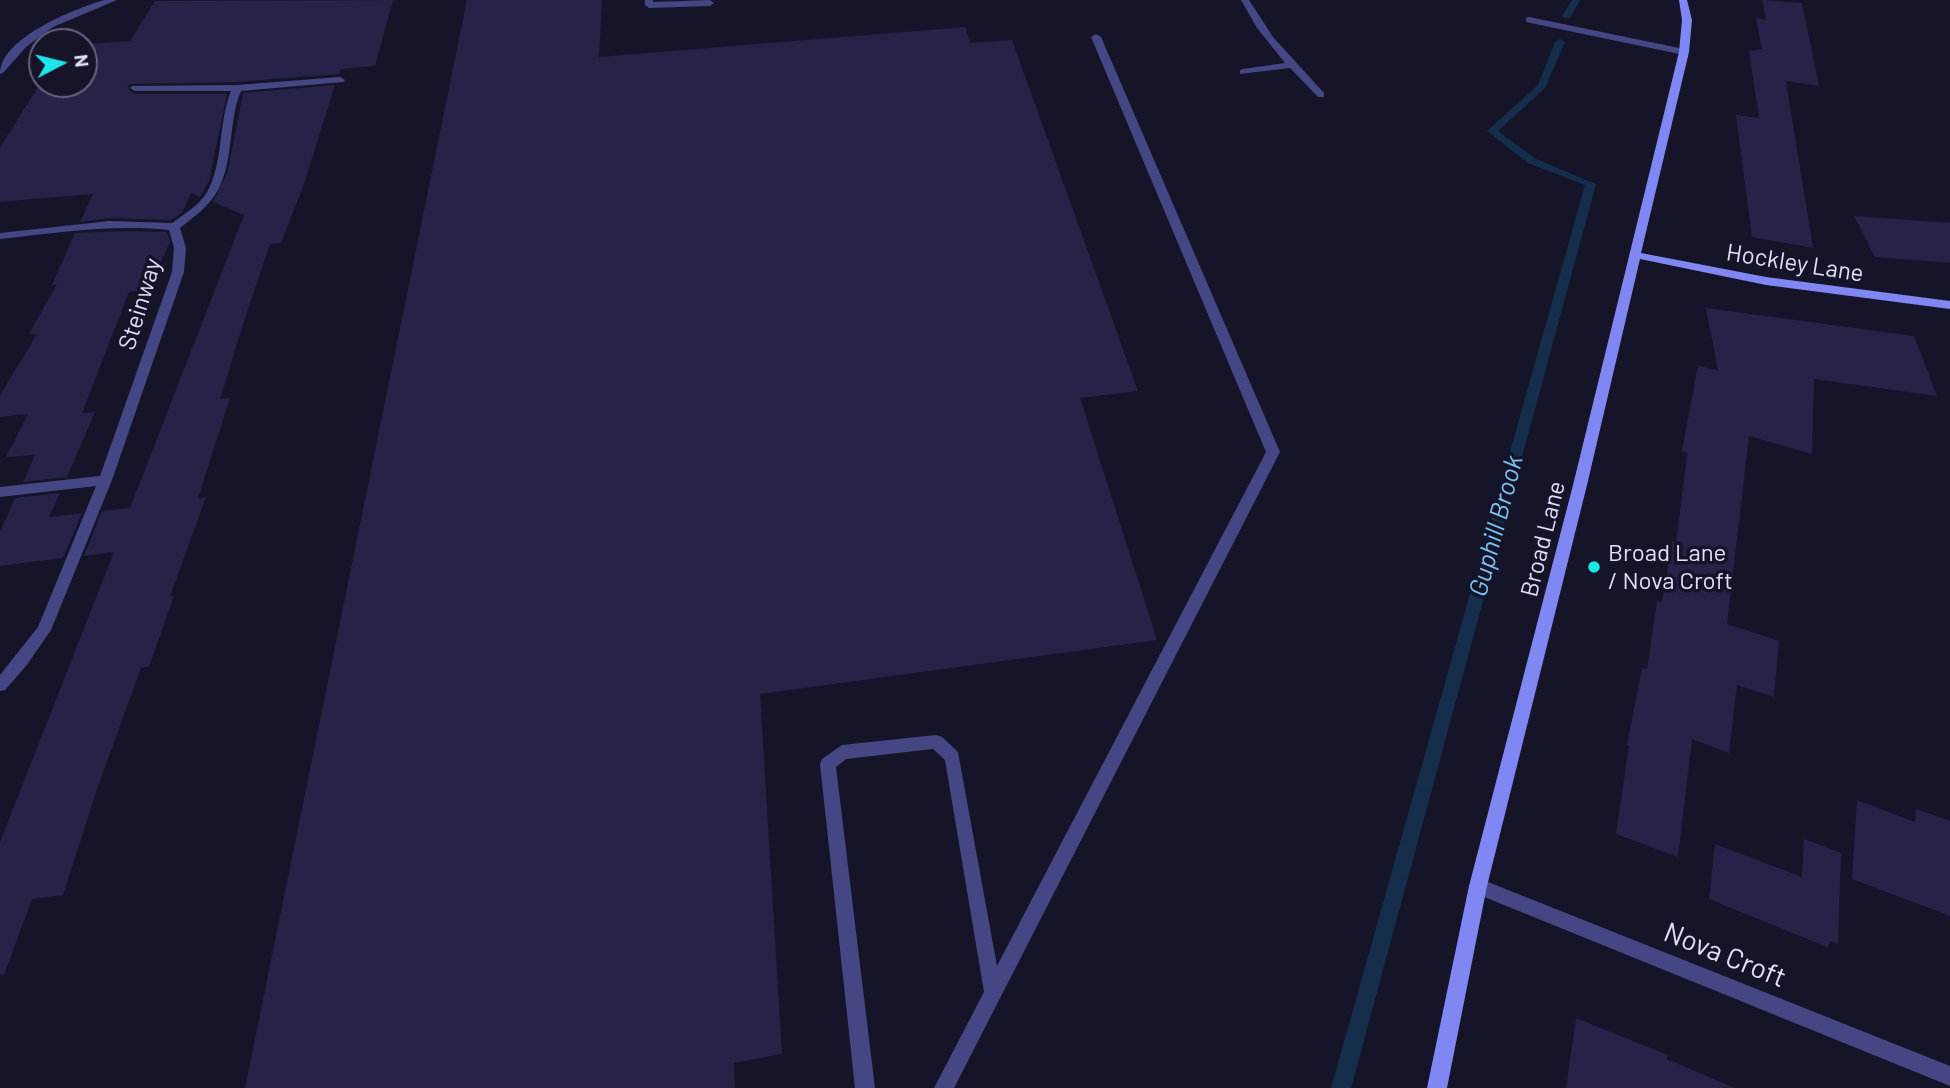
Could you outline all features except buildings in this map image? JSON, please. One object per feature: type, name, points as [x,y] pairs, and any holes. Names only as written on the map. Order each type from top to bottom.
[{"type":"street","points":[[0,71],[13,51],[78,4],[113,0]]},
{"type":"street","points":[[649,0],[649,5],[710,3]]},
{"type":"street","points":[[1245,0],[1252,14],[1292,65],[1321,95]]},
{"type":"street","name":"Broad Lane","points":[[1437,1088],[1478,886],[1684,52],[1687,20],[1683,0]]},
{"type":"street","points":[[1529,20],[1684,52]]},
{"type":"street","points":[[944,1088],[1273,452],[1096,37]]},
{"type":"street","points":[[1243,72],[1292,65]]},
{"type":"street","points":[[135,88],[237,88],[340,80]]},
{"type":"street","points":[[174,227],[211,194],[222,151],[229,104],[237,88]]},
{"type":"street","name":"Steinway","points":[[0,236],[126,223],[174,227],[180,248],[178,272],[105,480],[44,630],[21,663],[0,685]]},
{"type":"street","name":"Hockley Lane","points":[[1636,255],[1766,281],[1950,305]]},
{"type":"street","points":[[0,492],[105,480]]},
{"type":"street","points":[[865,1088],[828,765],[842,752],[936,742],[952,757],[993,993]]},
{"type":"street","name":"Nova Croft","points":[[1478,886],[1950,1076]]},
{"type":"waterway","points":[[1567,16],[1576,0]]},
{"type":"waterway","name":"Guphill Brook","points":[[1341,1088],[1591,184],[1532,161],[1492,131],[1542,86],[1560,42]]},
{"type":"place","name":"Broad Lane / Nova Croft","points":[[1594,567]]}]
